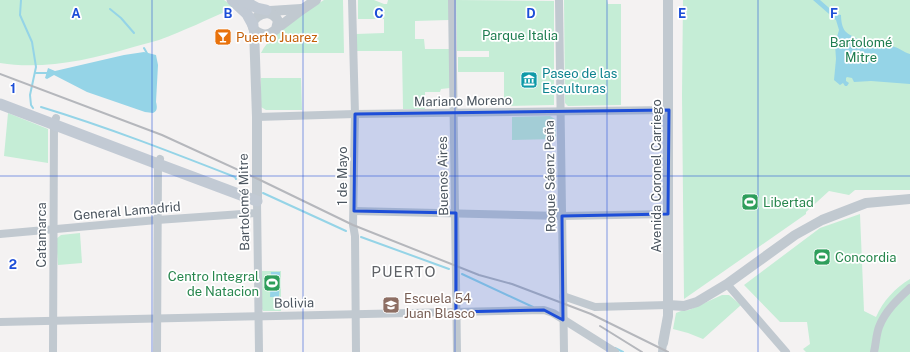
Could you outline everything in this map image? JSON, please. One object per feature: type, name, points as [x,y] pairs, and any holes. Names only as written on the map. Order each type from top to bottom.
[{"type":"main road","points":[[232,0],[247,14],[254,27]]},
{"type":"main road","points":[[242,0],[257,8],[268,10]]},
{"type":"main road","points":[[0,97],[55,121],[159,162],[257,197]]},
{"type":"main road","points":[[0,104],[55,121]]},
{"type":"street","points":[[303,8],[262,10],[255,14],[253,21],[254,27],[260,34],[267,35],[316,0]]},
{"type":"street","name":"1 de Mayo","points":[[352,0],[354,114],[353,225],[356,352]]},
{"type":"street","name":"Buenos Aires","points":[[452,0],[457,352]]},
{"type":"street","name":"Roque Sáenz Peña","points":[[559,0],[564,352]]},
{"type":"street","name":"Avenida Coronel Carriego","points":[[663,347],[668,316],[668,0]]},
{"type":"street","points":[[256,52],[273,31],[278,20],[274,13],[268,10]]},
{"type":"street","name":"Bartolomé Mitre","points":[[254,27],[256,52],[259,352]]},
{"type":"street","name":"Mariano Moreno","points":[[257,117],[354,114],[669,110]]},
{"type":"street","name":"Catamarca","points":[[53,352],[52,229],[55,121]]},
{"type":"street","points":[[157,352],[157,220],[159,162]]},
{"type":"street","points":[[563,296],[603,308],[668,305],[684,306],[696,302],[727,284],[795,235],[822,220],[866,203],[909,199]]},
{"type":"street","points":[[354,212],[456,212],[562,216],[668,214]]},
{"type":"street","name":"General Lamadrid","points":[[0,234],[257,213]]},
{"type":"street","points":[[727,284],[786,352]]},
{"type":"street","points":[[874,352],[879,328],[887,313],[898,299],[910,288]]},
{"type":"street","name":"Bolivia","points":[[0,322],[544,310],[553,313],[615,352]]},
{"type":"highlighted area","points":[[669,110],[668,214],[562,216],[563,320],[544,310],[456,312],[456,213],[354,211],[355,114]]},
{"type":"green space","points":[[0,0],[224,0],[232,6],[232,9],[159,40],[114,52],[65,63],[16,65],[0,63]]},
{"type":"green space","points":[[324,0],[343,0],[344,53],[261,53],[266,44],[289,23]]},
{"type":"green space","points":[[358,0],[374,0],[387,4],[388,0],[449,0],[449,20],[415,21],[415,39],[424,39],[425,49],[450,49],[450,88],[441,89],[440,92],[425,92],[425,109],[403,109],[402,51],[356,51],[356,34],[384,33],[384,19],[358,19]]},
{"type":"green space","name":"Parque Italia","points":[[456,0],[554,1],[554,105],[504,106],[504,72],[458,72],[458,57],[489,57],[489,51],[457,51]]},
{"type":"green space","name":"Parque Italia","points":[[564,0],[607,0],[608,4],[621,4],[621,105],[568,106],[565,103]]},
{"type":"green space","points":[[683,0],[910,0],[910,190],[855,190],[849,195],[829,191],[806,212],[806,214],[684,299],[682,95]]},
{"type":"green space","points":[[261,78],[301,78],[302,110],[266,110],[261,107]]},
{"type":"green space","points":[[8,113],[48,129],[48,163],[4,156]]},
{"type":"green space","points":[[550,116],[555,119],[556,139],[512,140],[512,117]]},
{"type":"green space","name":"Concordia","points":[[860,214],[864,311],[876,317],[890,295],[899,286],[910,279],[910,352],[806,352],[803,349],[810,344],[807,322],[780,322],[744,285],[820,228]]},
{"type":"green space","points":[[80,233],[82,263],[58,265],[56,239],[61,235]]},
{"type":"green space","name":"Centro Integral de Natacion","points":[[262,271],[281,271],[281,311],[263,311],[262,309]]},
{"type":"green space","points":[[722,295],[729,295],[741,305],[703,339],[673,329],[676,313],[689,310]]},
{"type":"water","points":[[813,0],[820,0],[836,14],[841,15],[844,29],[848,34],[864,42],[887,48],[896,47],[910,54],[910,84],[871,81],[854,82],[852,78],[847,77],[846,81],[849,83],[845,86],[843,83],[840,85],[834,80],[836,59],[835,44],[839,30],[836,20]]},
{"type":"water","points":[[144,52],[156,55],[158,65],[157,108],[153,113],[145,112],[87,92],[54,75],[47,79],[45,78],[48,68],[55,71],[124,55]]},
{"type":"water","points":[[271,272],[280,272],[279,297],[270,297]]},
{"type":"waterway","points":[[21,0],[20,15],[32,42],[36,67],[30,95],[31,105],[33,108]]},
{"type":"waterway","points":[[110,9],[121,18],[134,33]]},
{"type":"waterway","points":[[144,48],[148,55]]},
{"type":"waterway","points":[[35,73],[48,73]]},
{"type":"waterway","points":[[41,107],[139,140],[235,177],[236,179]]},
{"type":"waterway","points":[[263,193],[346,231]]},
{"type":"waterway","points":[[361,237],[449,269]]},
{"type":"waterway","points":[[462,274],[533,307]]},
{"type":"waterway","points":[[615,348],[623,352]]},
{"type":"railway","points":[[0,74],[162,135],[353,225],[479,275],[512,284],[591,314],[668,352]]},
{"type":"railway","points":[[600,326],[642,352]]},
{"type":"place","name":"Puerto Juarez","points":[[223,37]]},
{"type":"place","name":"Paseo de las Esculturas","points":[[529,80]]},
{"type":"place","name":"Libertad","points":[[750,202]]},
{"type":"place","name":"Concordia","points":[[822,257]]},
{"type":"place","name":"Centro Integral de Natacion","points":[[272,283]]},
{"type":"place","name":"Escuela 54 Juan Blasco","points":[[391,305]]},
{"type":"district","name":"PUERTO","points":[[404,271]]}]
